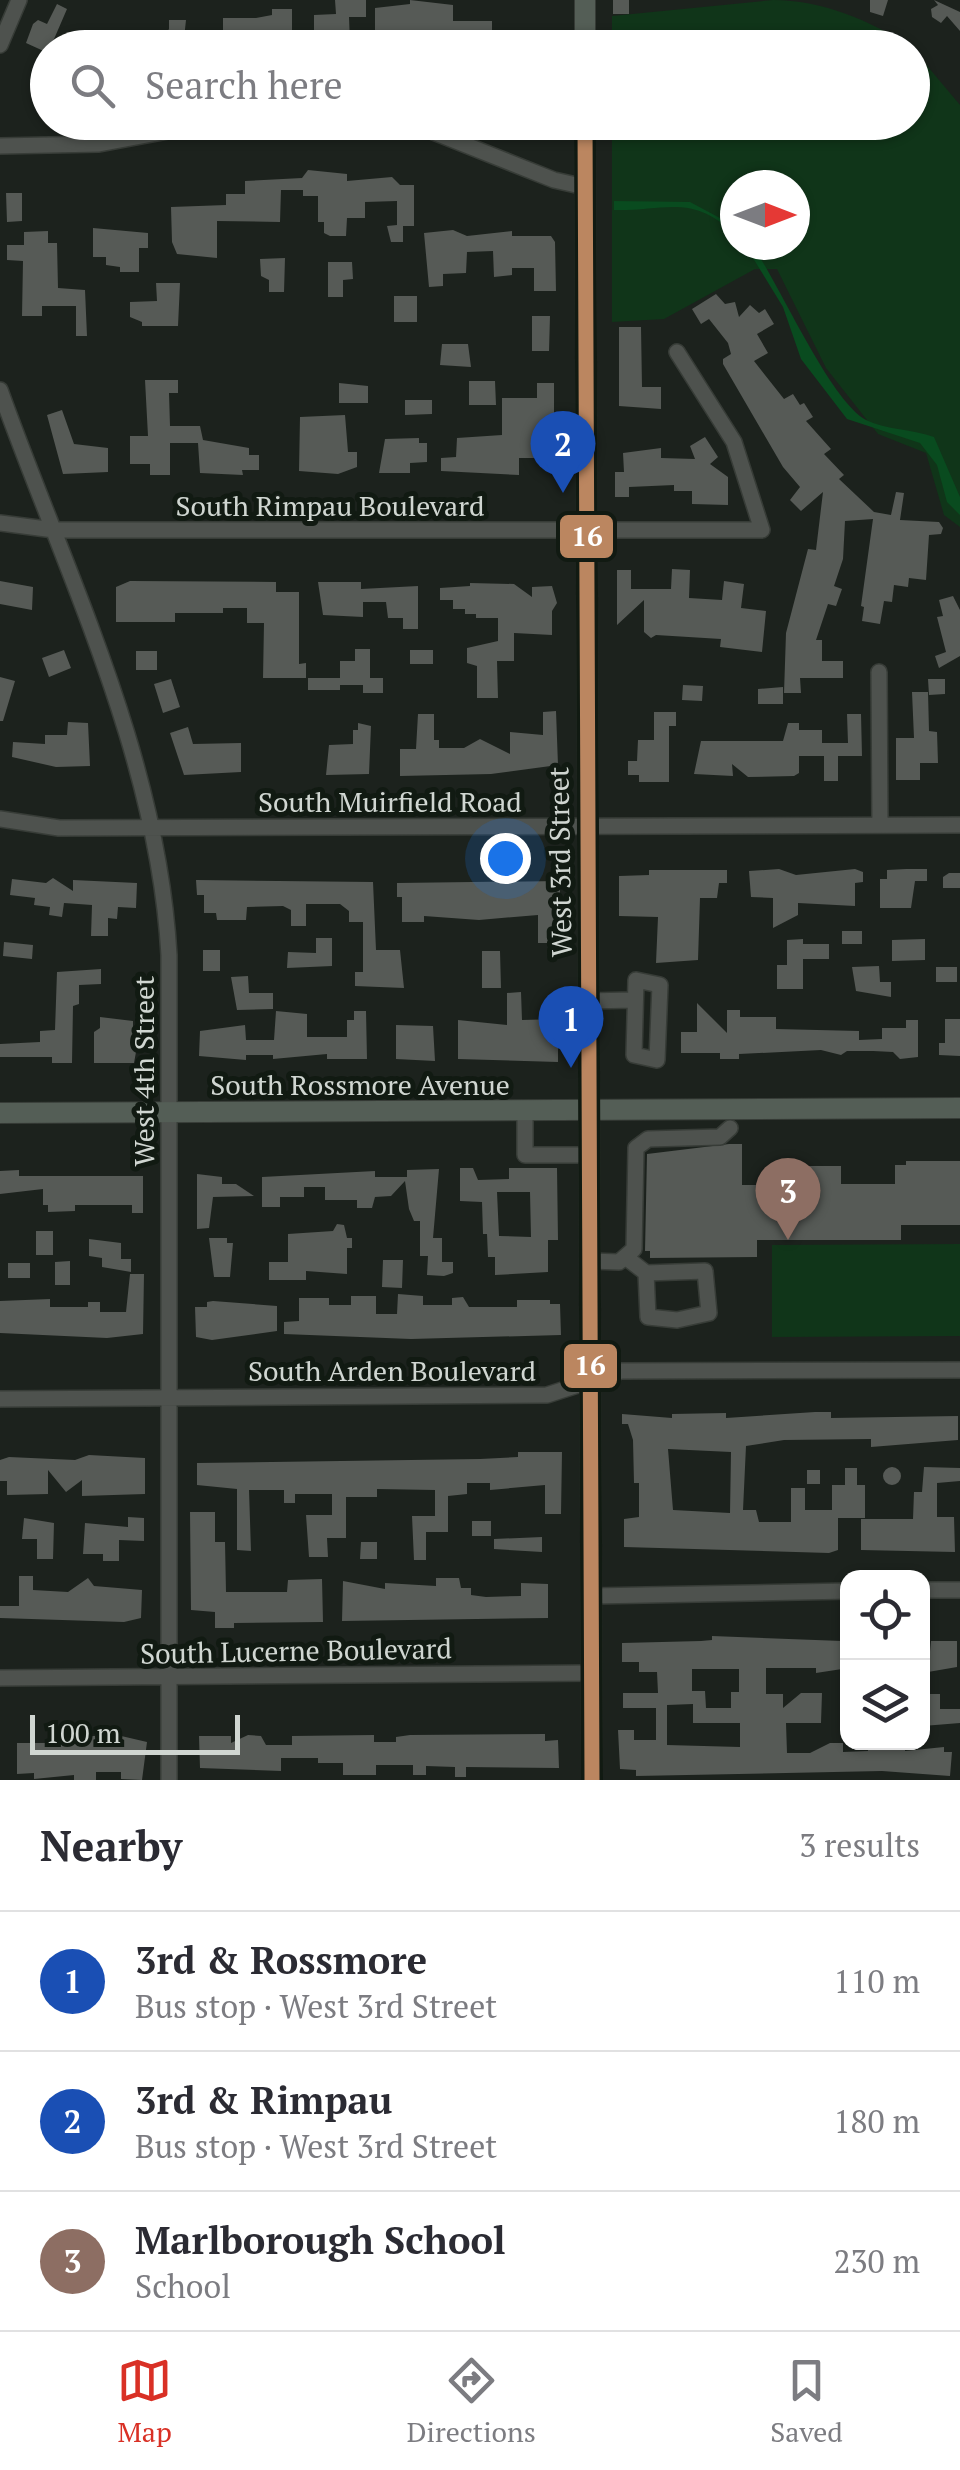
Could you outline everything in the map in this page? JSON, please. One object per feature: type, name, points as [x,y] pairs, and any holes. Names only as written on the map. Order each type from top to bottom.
[{"type":"main road","points":[[585,0],[585,30]]},
{"type":"main road","name":"West 3rd Street","points":[[585,140],[592,1780]]},
{"type":"main road","name":"South Rossmore Avenue","points":[[0,1113],[960,1108]]},
{"type":"street","points":[[0,45],[19,0]]},
{"type":"street","points":[[0,146],[120,140]]},
{"type":"street","points":[[453,140],[554,180],[585,187]]},
{"type":"street","name":"South Rimpau Boulevard","points":[[0,524],[54,530],[762,530],[734,442],[677,352]]},
{"type":"street","name":"West 4th Street","points":[[0,390],[135,755],[153,828],[169,955],[169,1780]]},
{"type":"street","points":[[879,672],[880,825]]},
{"type":"street","name":"South Muirfield Road","points":[[0,819],[59,828],[960,824]]},
{"type":"street","points":[[636,980],[660,984],[658,1060],[634,1055],[632,1000],[636,980]]},
{"type":"street","points":[[588,1001],[632,1000]]},
{"type":"street","points":[[524,1112],[524,1155],[590,1155]]},
{"type":"street","points":[[628,1259],[634,1248],[636,1148],[648,1139],[720,1138],[730,1128]]},
{"type":"street","points":[[591,1262],[628,1259],[646,1274],[706,1271],[709,1313],[678,1320],[648,1318],[646,1274]]},
{"type":"street","name":"South Arden Boulevard","points":[[0,1400],[547,1396],[621,1372],[960,1370]]},
{"type":"street","points":[[930,1590],[960,1590]]},
{"type":"street","points":[[592,1596],[840,1591]]},
{"type":"street","name":"South Lucerne Boulevard","points":[[0,1678],[592,1673]]},
{"type":"shaded area","points":[[773,0],[845,13],[882,30],[612,30],[612,16]]},
{"type":"shaded area","points":[[930,69],[960,105],[960,527],[944,515],[926,453],[878,434],[826,368],[777,269],[755,269],[664,319],[612,322],[612,140],[930,140]]},
{"type":"shaded area","points":[[614,201],[690,202],[720,218],[720,222],[705,213],[677,207],[614,210]]},
{"type":"shaded area","points":[[754,260],[761,260],[821,366],[852,408],[874,423],[934,437],[960,497],[960,515],[947,502],[937,465],[920,443],[847,419],[801,359],[783,307]]},
{"type":"shaded area","points":[[960,1244],[960,1336],[772,1337],[772,1245]]},
{"type":"building","points":[[335,0],[366,0],[366,17],[349,17],[350,30],[314,30],[314,15],[336,14]]},
{"type":"building","points":[[410,0],[453,5],[453,21],[492,21],[492,30],[375,30],[375,8],[410,4]]},
{"type":"building","points":[[613,0],[629,0],[629,14],[613,14]]},
{"type":"building","points":[[870,0],[888,0],[883,16],[870,12]]},
{"type":"building","points":[[934,0],[960,12],[960,31],[947,16],[941,23],[932,17],[931,9],[938,5]]},
{"type":"building","points":[[57,4],[67,9],[58,30],[31,30],[38,20],[47,24]]},
{"type":"building","points":[[272,9],[292,9],[292,30],[223,30],[223,18],[256,18],[272,15]]},
{"type":"building","points":[[169,20],[186,20],[185,30],[169,29]]},
{"type":"building","points":[[308,170],[347,174],[347,181],[392,177],[400,185],[414,185],[414,226],[403,226],[403,242],[391,242],[387,226],[397,225],[397,201],[365,202],[365,218],[347,218],[346,236],[330,236],[324,233],[324,222],[318,222],[318,196],[303,196],[303,190],[281,190],[280,222],[217,221],[217,258],[177,254],[172,242],[171,207],[226,205],[226,194],[245,194],[245,181],[302,178]]},
{"type":"building","points":[[6,193],[22,193],[22,221],[7,222]]},
{"type":"building","points":[[93,228],[148,233],[148,248],[139,248],[139,272],[120,272],[120,267],[106,265],[106,257],[93,257]]},
{"type":"building","points":[[453,230],[467,236],[512,231],[512,236],[551,236],[555,242],[556,291],[534,291],[534,268],[512,268],[512,275],[494,277],[493,251],[467,252],[466,273],[443,274],[443,286],[429,287],[424,233]]},
{"type":"building","points":[[48,231],[48,243],[57,243],[58,288],[85,290],[87,336],[76,336],[76,306],[42,306],[42,316],[22,316],[23,261],[7,260],[7,245],[24,245],[24,232]]},
{"type":"building","points":[[285,258],[284,292],[269,292],[269,280],[261,276],[260,259]]},
{"type":"building","points":[[328,262],[352,262],[353,279],[343,280],[343,297],[328,297]]},
{"type":"building","points":[[156,283],[180,283],[178,326],[142,326],[142,322],[130,317],[130,302],[157,301]]},
{"type":"building","points":[[716,294],[725,304],[735,302],[739,317],[750,305],[759,313],[765,309],[774,324],[757,334],[768,353],[754,361],[784,399],[793,394],[800,405],[804,403],[813,417],[806,421],[831,449],[824,454],[844,475],[839,479],[874,512],[891,515],[896,492],[904,493],[900,520],[939,522],[943,528],[941,534],[929,535],[926,580],[909,578],[908,587],[894,585],[892,602],[884,601],[880,624],[862,621],[861,606],[873,519],[845,521],[843,559],[834,586],[842,589],[836,606],[828,604],[816,640],[822,640],[822,661],[843,661],[843,678],[800,678],[801,693],[784,693],[786,633],[808,549],[816,550],[823,492],[801,511],[790,500],[800,487],[783,467],[723,364],[723,359],[731,354],[728,343],[709,319],[701,324],[692,309]]},
{"type":"building","points":[[394,296],[417,296],[417,322],[394,322]]},
{"type":"building","points":[[532,316],[550,316],[549,351],[532,351]]},
{"type":"building","points":[[619,327],[641,327],[642,387],[661,387],[661,409],[619,406]]},
{"type":"building","points":[[442,344],[468,344],[471,367],[440,365]]},
{"type":"building","points":[[145,380],[178,380],[178,393],[169,393],[170,426],[200,426],[203,440],[249,448],[249,455],[259,455],[259,470],[242,470],[243,475],[200,473],[198,443],[170,443],[170,475],[150,475],[150,464],[130,464],[130,436],[148,436]]},
{"type":"building","points":[[469,381],[495,381],[496,405],[469,405]]},
{"type":"building","points":[[339,383],[368,386],[368,403],[339,403]]},
{"type":"building","points":[[537,383],[554,383],[554,458],[519,458],[519,475],[441,471],[441,458],[456,457],[457,438],[502,435],[502,398],[537,398]]},
{"type":"building","points":[[405,400],[432,400],[432,414],[405,415]]},
{"type":"building","points":[[62,410],[74,444],[108,448],[108,472],[63,474],[47,415]]},
{"type":"building","points":[[345,415],[348,452],[357,452],[357,467],[338,474],[299,471],[300,417]]},
{"type":"building","points":[[705,437],[718,457],[710,464],[728,477],[728,505],[692,504],[692,491],[674,491],[674,485],[629,487],[629,497],[615,497],[615,472],[624,472],[623,453],[661,448],[661,458],[695,459],[690,446]]},
{"type":"building","points":[[419,438],[419,443],[427,443],[427,462],[410,463],[410,473],[379,473],[385,439]]},
{"type":"building","points":[[672,569],[690,570],[689,598],[722,600],[724,581],[744,584],[741,608],[766,611],[762,652],[720,647],[721,639],[656,635],[651,638],[644,632],[644,600],[617,625],[617,570],[631,570],[631,589],[671,589]]},
{"type":"building","points":[[0,581],[33,587],[32,610],[0,604]]},
{"type":"building","points":[[130,581],[276,582],[276,592],[299,592],[299,664],[306,663],[306,678],[263,678],[264,623],[247,623],[247,608],[223,608],[223,613],[175,613],[175,622],[116,622],[116,587]]},
{"type":"building","points":[[318,582],[361,582],[361,589],[418,586],[418,629],[403,629],[403,618],[388,618],[386,602],[363,602],[363,617],[323,615]]},
{"type":"building","points":[[470,583],[514,584],[532,597],[532,587],[552,586],[557,603],[552,611],[552,635],[514,633],[514,661],[497,661],[498,698],[477,698],[477,666],[467,663],[467,648],[498,641],[498,618],[476,618],[476,614],[465,614],[465,609],[453,609],[453,600],[440,600],[440,588]]},
{"type":"building","points":[[953,596],[960,610],[960,656],[939,668],[935,656],[946,652],[937,617],[943,616],[939,600]]},
{"type":"building","points":[[355,649],[370,649],[370,678],[383,678],[383,693],[363,693],[363,685],[340,685],[340,661],[355,661]]},
{"type":"building","points":[[64,650],[71,668],[49,677],[42,658]]},
{"type":"building","points":[[410,650],[433,650],[433,664],[410,664]]},
{"type":"building","points":[[136,651],[157,651],[157,670],[136,670]]},
{"type":"building","points":[[0,677],[15,681],[3,721],[0,721]]},
{"type":"building","points":[[308,678],[340,678],[340,690],[308,690]]},
{"type":"building","points":[[171,679],[180,707],[163,713],[154,684]]},
{"type":"building","points":[[928,679],[945,679],[945,694],[929,695]]},
{"type":"building","points":[[683,685],[703,686],[702,701],[682,700]]},
{"type":"building","points":[[783,687],[783,704],[758,704],[758,689]]},
{"type":"building","points":[[912,692],[928,692],[929,731],[937,732],[938,763],[920,763],[920,780],[896,780],[896,738],[914,738]]},
{"type":"building","points":[[556,711],[558,765],[491,774],[400,776],[400,749],[416,749],[418,714],[434,714],[434,740],[439,740],[439,748],[464,748],[480,739],[510,754],[510,732],[543,735],[543,712]]},
{"type":"building","points":[[654,712],[676,712],[676,726],[669,726],[669,782],[639,782],[639,775],[628,775],[628,761],[637,761],[638,740],[654,740]]},
{"type":"building","points":[[847,714],[861,714],[862,756],[838,756],[838,781],[824,781],[824,756],[799,756],[799,773],[794,776],[748,777],[732,764],[733,776],[694,774],[701,741],[783,741],[788,723],[799,723],[799,730],[822,730],[822,743],[848,743]]},
{"type":"building","points":[[68,722],[88,723],[90,766],[56,767],[12,757],[13,742],[45,744],[45,735],[67,735]]},
{"type":"building","points":[[358,723],[371,726],[369,774],[326,775],[329,745],[353,744],[353,730],[358,730]]},
{"type":"building","points":[[188,727],[193,744],[241,743],[241,772],[184,775],[170,733]]},
{"type":"building","points":[[779,869],[796,875],[855,869],[863,872],[863,882],[855,883],[855,906],[798,903],[798,915],[773,928],[773,898],[751,897],[749,871]]},
{"type":"building","points":[[927,869],[927,881],[915,881],[911,908],[880,908],[880,879],[887,879],[887,870]]},
{"type":"building","points":[[649,870],[727,870],[727,883],[719,883],[717,898],[700,898],[698,960],[656,963],[658,917],[619,916],[619,876],[649,875]]},
{"type":"building","points":[[960,873],[960,888],[943,888],[943,877]]},
{"type":"building","points":[[53,878],[73,891],[73,880],[137,883],[136,908],[118,907],[117,919],[108,918],[108,936],[91,936],[92,905],[64,903],[62,917],[49,915],[50,907],[34,905],[35,898],[10,895],[12,879],[46,883]]},
{"type":"building","points":[[196,880],[373,882],[376,950],[400,950],[404,988],[355,986],[355,972],[363,972],[363,922],[349,922],[349,911],[340,904],[306,904],[306,926],[291,926],[291,910],[283,906],[247,907],[246,920],[217,920],[216,913],[204,913],[204,895],[197,895]]},
{"type":"building","points":[[560,881],[560,943],[538,943],[538,915],[479,920],[424,916],[424,922],[402,922],[402,897],[397,897],[397,883]]},
{"type":"building","points":[[842,931],[862,931],[862,944],[842,944]]},
{"type":"building","points":[[316,938],[332,938],[332,966],[287,968],[288,952],[316,953]]},
{"type":"building","points":[[803,939],[803,944],[829,944],[829,959],[803,959],[803,989],[777,989],[777,965],[787,965],[787,940]]},
{"type":"building","points":[[925,939],[925,960],[892,961],[892,940]]},
{"type":"building","points":[[4,942],[33,945],[32,959],[3,956]]},
{"type":"building","points":[[203,950],[220,950],[220,971],[203,971]]},
{"type":"building","points":[[482,951],[500,951],[501,988],[482,988]]},
{"type":"building","points":[[879,966],[880,982],[891,982],[891,997],[856,991],[852,967]]},
{"type":"building","points":[[936,967],[957,967],[957,982],[936,982]]},
{"type":"building","points":[[101,969],[101,984],[79,985],[79,1004],[73,1006],[72,1063],[52,1063],[52,1057],[0,1057],[0,1044],[40,1042],[40,1031],[55,1030],[57,972]]},
{"type":"building","points":[[248,976],[249,993],[273,993],[273,1009],[237,1010],[231,977]]},
{"type":"building","points":[[521,992],[522,1020],[558,1019],[558,1062],[458,1059],[458,1020],[507,1025],[507,993]]},
{"type":"building","points":[[697,1003],[727,1033],[727,1010],[740,1010],[740,1017],[776,1017],[776,1029],[859,1031],[859,1040],[882,1039],[882,1028],[906,1028],[906,1020],[918,1020],[918,1057],[900,1059],[893,1052],[873,1051],[847,1051],[841,1055],[821,1050],[739,1054],[739,1059],[720,1059],[720,1053],[681,1053],[681,1032],[697,1032]]},
{"type":"building","points":[[276,1011],[307,1014],[307,1037],[347,1037],[347,1020],[354,1020],[354,1011],[366,1011],[367,1059],[327,1059],[327,1054],[273,1059],[273,1055],[246,1055],[246,1060],[199,1056],[200,1031],[245,1025],[246,1040],[274,1040]]},
{"type":"building","points":[[100,1017],[133,1021],[133,1029],[140,1030],[134,1063],[94,1063],[94,1032],[100,1028]]},
{"type":"building","points":[[945,1019],[960,1019],[960,1056],[939,1055],[939,1043],[945,1043]]},
{"type":"building","points":[[396,1025],[433,1026],[435,1061],[396,1059]]},
{"type":"building","points":[[742,1144],[742,1185],[773,1185],[773,1166],[841,1166],[841,1184],[895,1184],[895,1165],[906,1165],[906,1161],[960,1161],[960,1225],[901,1225],[901,1240],[757,1240],[757,1257],[650,1258],[650,1251],[645,1251],[647,1154]]},
{"type":"building","points":[[460,1168],[473,1168],[478,1180],[509,1179],[509,1168],[557,1168],[558,1240],[548,1240],[548,1272],[495,1275],[495,1257],[488,1257],[487,1234],[483,1234],[482,1202],[460,1201]],"holes":[[[497,1192],[530,1192],[531,1237],[499,1236]]]},
{"type":"building","points":[[439,1169],[433,1238],[442,1238],[442,1262],[453,1262],[453,1273],[444,1276],[427,1275],[428,1256],[420,1256],[420,1221],[414,1221],[409,1209],[405,1181],[391,1196],[375,1197],[372,1208],[357,1208],[357,1200],[325,1200],[325,1187],[304,1187],[304,1197],[280,1197],[280,1207],[262,1207],[262,1177],[375,1171],[375,1177],[407,1177],[407,1170]]},
{"type":"building","points":[[19,1170],[19,1176],[143,1176],[143,1213],[132,1213],[132,1205],[75,1205],[75,1211],[48,1212],[48,1205],[43,1205],[43,1189],[0,1194],[0,1171]]},
{"type":"building","points":[[197,1174],[222,1177],[222,1184],[236,1184],[254,1196],[213,1197],[209,1228],[197,1229]]},
{"type":"building","points":[[337,1224],[344,1225],[347,1238],[352,1238],[352,1248],[347,1248],[347,1274],[306,1271],[306,1280],[269,1280],[269,1262],[288,1262],[288,1234],[333,1231]]},
{"type":"building","points":[[36,1231],[53,1231],[53,1255],[36,1255]]},
{"type":"building","points":[[209,1238],[227,1238],[227,1243],[233,1243],[230,1277],[214,1277]]},
{"type":"building","points":[[89,1239],[121,1243],[121,1259],[131,1259],[131,1272],[102,1267],[102,1258],[89,1256]]},
{"type":"building","points":[[383,1260],[403,1260],[402,1288],[382,1287]]},
{"type":"building","points":[[70,1261],[70,1285],[55,1285],[55,1262]]},
{"type":"building","points":[[8,1263],[30,1263],[30,1278],[8,1278]]},
{"type":"building","points":[[130,1274],[144,1274],[143,1334],[107,1338],[0,1333],[0,1301],[50,1299],[50,1307],[88,1307],[88,1302],[100,1302],[100,1312],[126,1312]]},
{"type":"building","points":[[398,1294],[423,1296],[423,1305],[452,1305],[452,1298],[463,1297],[469,1307],[517,1307],[517,1300],[550,1300],[550,1304],[560,1304],[561,1335],[411,1339],[284,1334],[284,1322],[299,1321],[299,1298],[329,1298],[329,1305],[351,1305],[351,1296],[376,1296],[376,1314],[397,1314]]},
{"type":"building","points":[[207,1302],[277,1306],[277,1331],[212,1340],[196,1337],[195,1307],[207,1307]]},
{"type":"building","points":[[815,1412],[831,1412],[831,1418],[958,1416],[958,1440],[871,1447],[871,1439],[784,1440],[746,1446],[743,1510],[756,1510],[759,1522],[791,1522],[791,1488],[805,1488],[805,1510],[832,1510],[832,1485],[845,1485],[845,1468],[857,1468],[857,1485],[865,1485],[865,1518],[838,1518],[838,1550],[829,1553],[624,1547],[624,1519],[639,1517],[639,1483],[634,1483],[633,1440],[628,1424],[622,1424],[622,1414],[672,1418],[672,1414],[726,1413],[726,1418]],"holes":[[[668,1449],[731,1452],[730,1513],[673,1510]]]},
{"type":"building","points":[[518,1452],[562,1452],[561,1514],[545,1514],[545,1485],[490,1490],[490,1483],[467,1483],[467,1494],[448,1496],[448,1532],[426,1532],[426,1560],[414,1560],[412,1516],[435,1516],[435,1490],[377,1489],[377,1497],[346,1497],[346,1538],[327,1538],[328,1557],[309,1557],[306,1515],[332,1515],[332,1494],[295,1494],[295,1503],[284,1503],[284,1490],[249,1490],[251,1551],[237,1550],[237,1489],[197,1485],[197,1463],[480,1459],[518,1457]]},
{"type":"building","points":[[89,1455],[145,1458],[145,1494],[82,1496],[82,1480],[66,1492],[48,1470],[48,1494],[7,1495],[7,1481],[0,1481],[0,1460],[9,1457],[75,1460]]},
{"type":"building","points":[[892,1467],[901,1476],[892,1485],[883,1476]]},
{"type":"building","points":[[924,1467],[960,1468],[960,1481],[937,1483],[937,1517],[954,1517],[955,1552],[861,1550],[861,1519],[913,1519],[914,1492],[922,1492]]},
{"type":"building","points":[[807,1470],[820,1470],[820,1484],[807,1484]]},
{"type":"building","points":[[190,1512],[215,1512],[215,1542],[225,1542],[226,1592],[287,1592],[288,1580],[322,1579],[323,1622],[234,1623],[234,1628],[215,1628],[215,1612],[191,1610]]},
{"type":"building","points":[[128,1517],[144,1518],[144,1541],[119,1540],[119,1561],[103,1561],[103,1554],[83,1554],[85,1523],[128,1527]]},
{"type":"building","points":[[24,1518],[54,1523],[53,1559],[37,1559],[37,1539],[22,1539]]},
{"type":"building","points":[[472,1521],[491,1521],[491,1536],[472,1536]]},
{"type":"building","points":[[542,1537],[542,1552],[494,1549],[494,1539]]},
{"type":"building","points":[[361,1542],[377,1542],[377,1559],[360,1559]]},
{"type":"building","points":[[19,1576],[33,1576],[33,1590],[68,1592],[88,1578],[94,1586],[142,1590],[141,1618],[124,1622],[0,1618],[0,1606],[19,1606]]},
{"type":"building","points":[[436,1578],[459,1578],[461,1588],[471,1588],[471,1595],[486,1597],[521,1596],[521,1583],[548,1584],[548,1618],[342,1621],[343,1581],[385,1589],[385,1583],[436,1586]]},
{"type":"building","points":[[712,1636],[840,1641],[840,1669],[816,1673],[816,1668],[766,1668],[766,1694],[783,1694],[783,1708],[801,1693],[822,1693],[821,1723],[786,1723],[787,1753],[810,1753],[830,1743],[840,1743],[843,1752],[944,1747],[944,1752],[952,1752],[950,1776],[882,1771],[636,1776],[636,1770],[620,1769],[618,1730],[634,1730],[634,1740],[656,1740],[656,1708],[623,1708],[623,1693],[658,1693],[657,1672],[639,1672],[639,1662],[622,1662],[622,1643],[712,1640]],"holes":[[[692,1669],[739,1669],[739,1692],[731,1692],[731,1708],[706,1708],[705,1691],[692,1691]],[[693,1704],[693,1723],[740,1723],[740,1747],[667,1745],[667,1705]]]},
{"type":"building","points":[[931,1641],[957,1641],[957,1667],[930,1672]]},
{"type":"building","points":[[930,1694],[940,1694],[940,1709],[960,1709],[960,1723],[930,1725]]},
{"type":"building","points":[[545,1734],[545,1741],[558,1740],[559,1768],[466,1767],[466,1777],[455,1777],[455,1767],[426,1766],[426,1775],[413,1775],[413,1765],[376,1765],[376,1775],[343,1775],[343,1763],[281,1758],[281,1771],[200,1768],[199,1736],[231,1736],[231,1743],[248,1735],[261,1736],[266,1745],[292,1745],[292,1736],[374,1735],[374,1742],[396,1742],[396,1737],[410,1735]]},
{"type":"building","points":[[117,1735],[147,1742],[142,1780],[121,1779],[121,1772],[96,1772],[96,1780],[74,1780],[74,1775],[34,1779],[34,1773],[17,1774],[17,1743],[64,1743],[63,1736],[95,1736],[96,1742],[117,1742]]},
{"type":"transit line","name":"16","points":[[585,140],[592,1780]]},
{"type":"place","name":"3rd & Rimpau","points":[[563,493]]},
{"type":"place","name":"3rd & Rossmore","points":[[571,1068]]},
{"type":"place","name":"Marlborough School","points":[[788,1240]]}]
